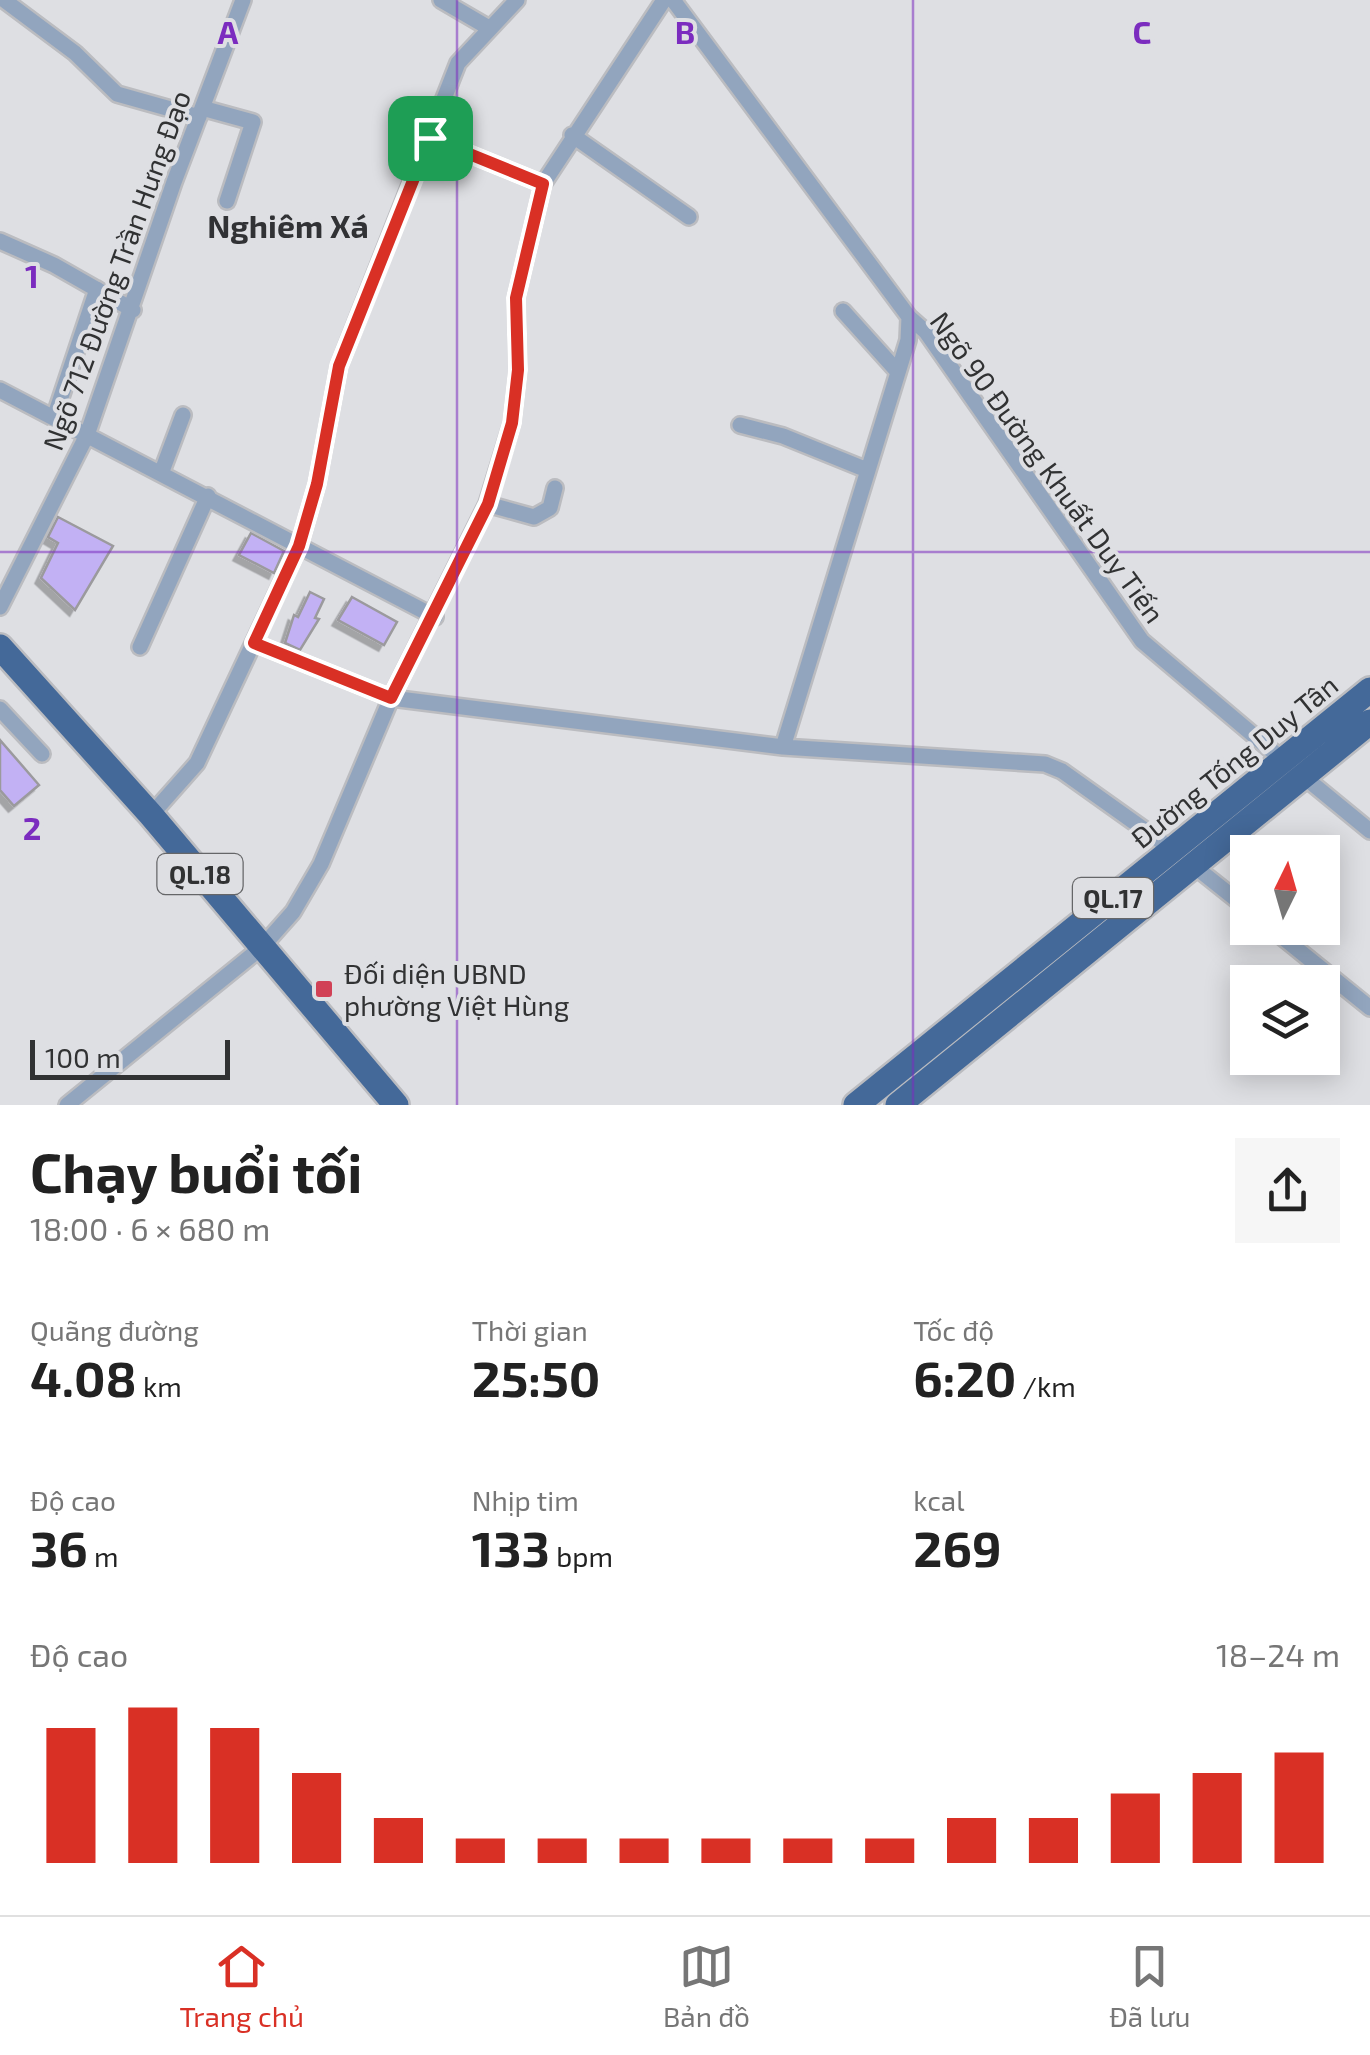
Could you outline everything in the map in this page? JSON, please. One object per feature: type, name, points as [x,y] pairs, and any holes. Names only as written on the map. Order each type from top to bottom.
[{"type":"highway","name":"QL.18","points":[[3,657],[151,814],[396,1105]]},
{"type":"highway","name":"Đường Tống Duy Tân","points":[[898,1105],[1194,866],[1368,696]]},
{"type":"highway","name":"Đường Tống Duy Tân","points":[[856,1105],[1173,850],[1370,722]]},
{"type":"highway","points":[[989,998],[1006,1018]]},
{"type":"street","points":[[4,0],[62,43],[118,94],[253,122],[227,201]]},
{"type":"street","name":"Ngõ 712 Đường Trần Hưng Đạo","points":[[0,607],[87,435],[243,0]]},
{"type":"street","points":[[440,0],[490,28]]},
{"type":"street","points":[[151,814],[197,763],[299,546],[317,484],[339,366],[458,63],[516,0]]},
{"type":"street","points":[[67,1105],[262,948],[293,912],[321,864],[391,698],[488,504],[512,423],[518,370],[516,298],[543,184],[664,0]]},
{"type":"street","name":"Ngõ 90 Đường Khuất Duy Tiến","points":[[673,0],[910,317],[926,332],[1142,641],[1370,832]]},
{"type":"street","points":[[572,135],[689,217]]},
{"type":"street","points":[[430,138],[543,184]]},
{"type":"street","points":[[0,240],[133,310]]},
{"type":"street","points":[[54,418],[97,289]]},
{"type":"street","points":[[843,311],[897,371]]},
{"type":"street","name":"Ngõ 90 Đường Khuất Duy Tiến","points":[[783,747],[908,340],[910,317]]},
{"type":"street","points":[[0,390],[162,471],[434,617]]},
{"type":"street","points":[[162,471],[183,415]]},
{"type":"street","points":[[740,425],[783,436],[867,470]]},
{"type":"street","points":[[488,504],[534,517],[550,508],[555,488]]},
{"type":"street","points":[[140,647],[208,496]]},
{"type":"street","points":[[254,643],[391,698],[783,747],[1046,764],[1062,771],[1173,850]]},
{"type":"street","points":[[0,709],[42,754]]},
{"type":"street","points":[[1194,866],[1230,895]]},
{"type":"street","points":[[1291,945],[1370,1008]]},
{"type":"building","points":[[58,517],[113,546],[75,610],[41,578],[58,543],[48,537]]},
{"type":"building","points":[[251,533],[284,551],[274,573],[239,555]]},
{"type":"building","points":[[310,592],[324,599],[315,618],[319,619],[300,650],[285,643],[294,615],[298,617]]},
{"type":"building","points":[[352,597],[397,622],[384,645],[338,620]]},
{"type":"building","points":[[0,740],[39,785],[14,806],[0,790]]},
{"type":"place","name":"Đối diện UBND phường Việt Hùng","points":[[324,989]]},
{"type":"district","name":"Nghiêm Xá","points":[[288,225]]},
{"type":"route","points":[[430,138],[543,184],[535,204],[516,298],[518,370],[512,423],[488,504],[391,698],[254,643],[299,546],[317,484],[339,366],[430,138]]}]
